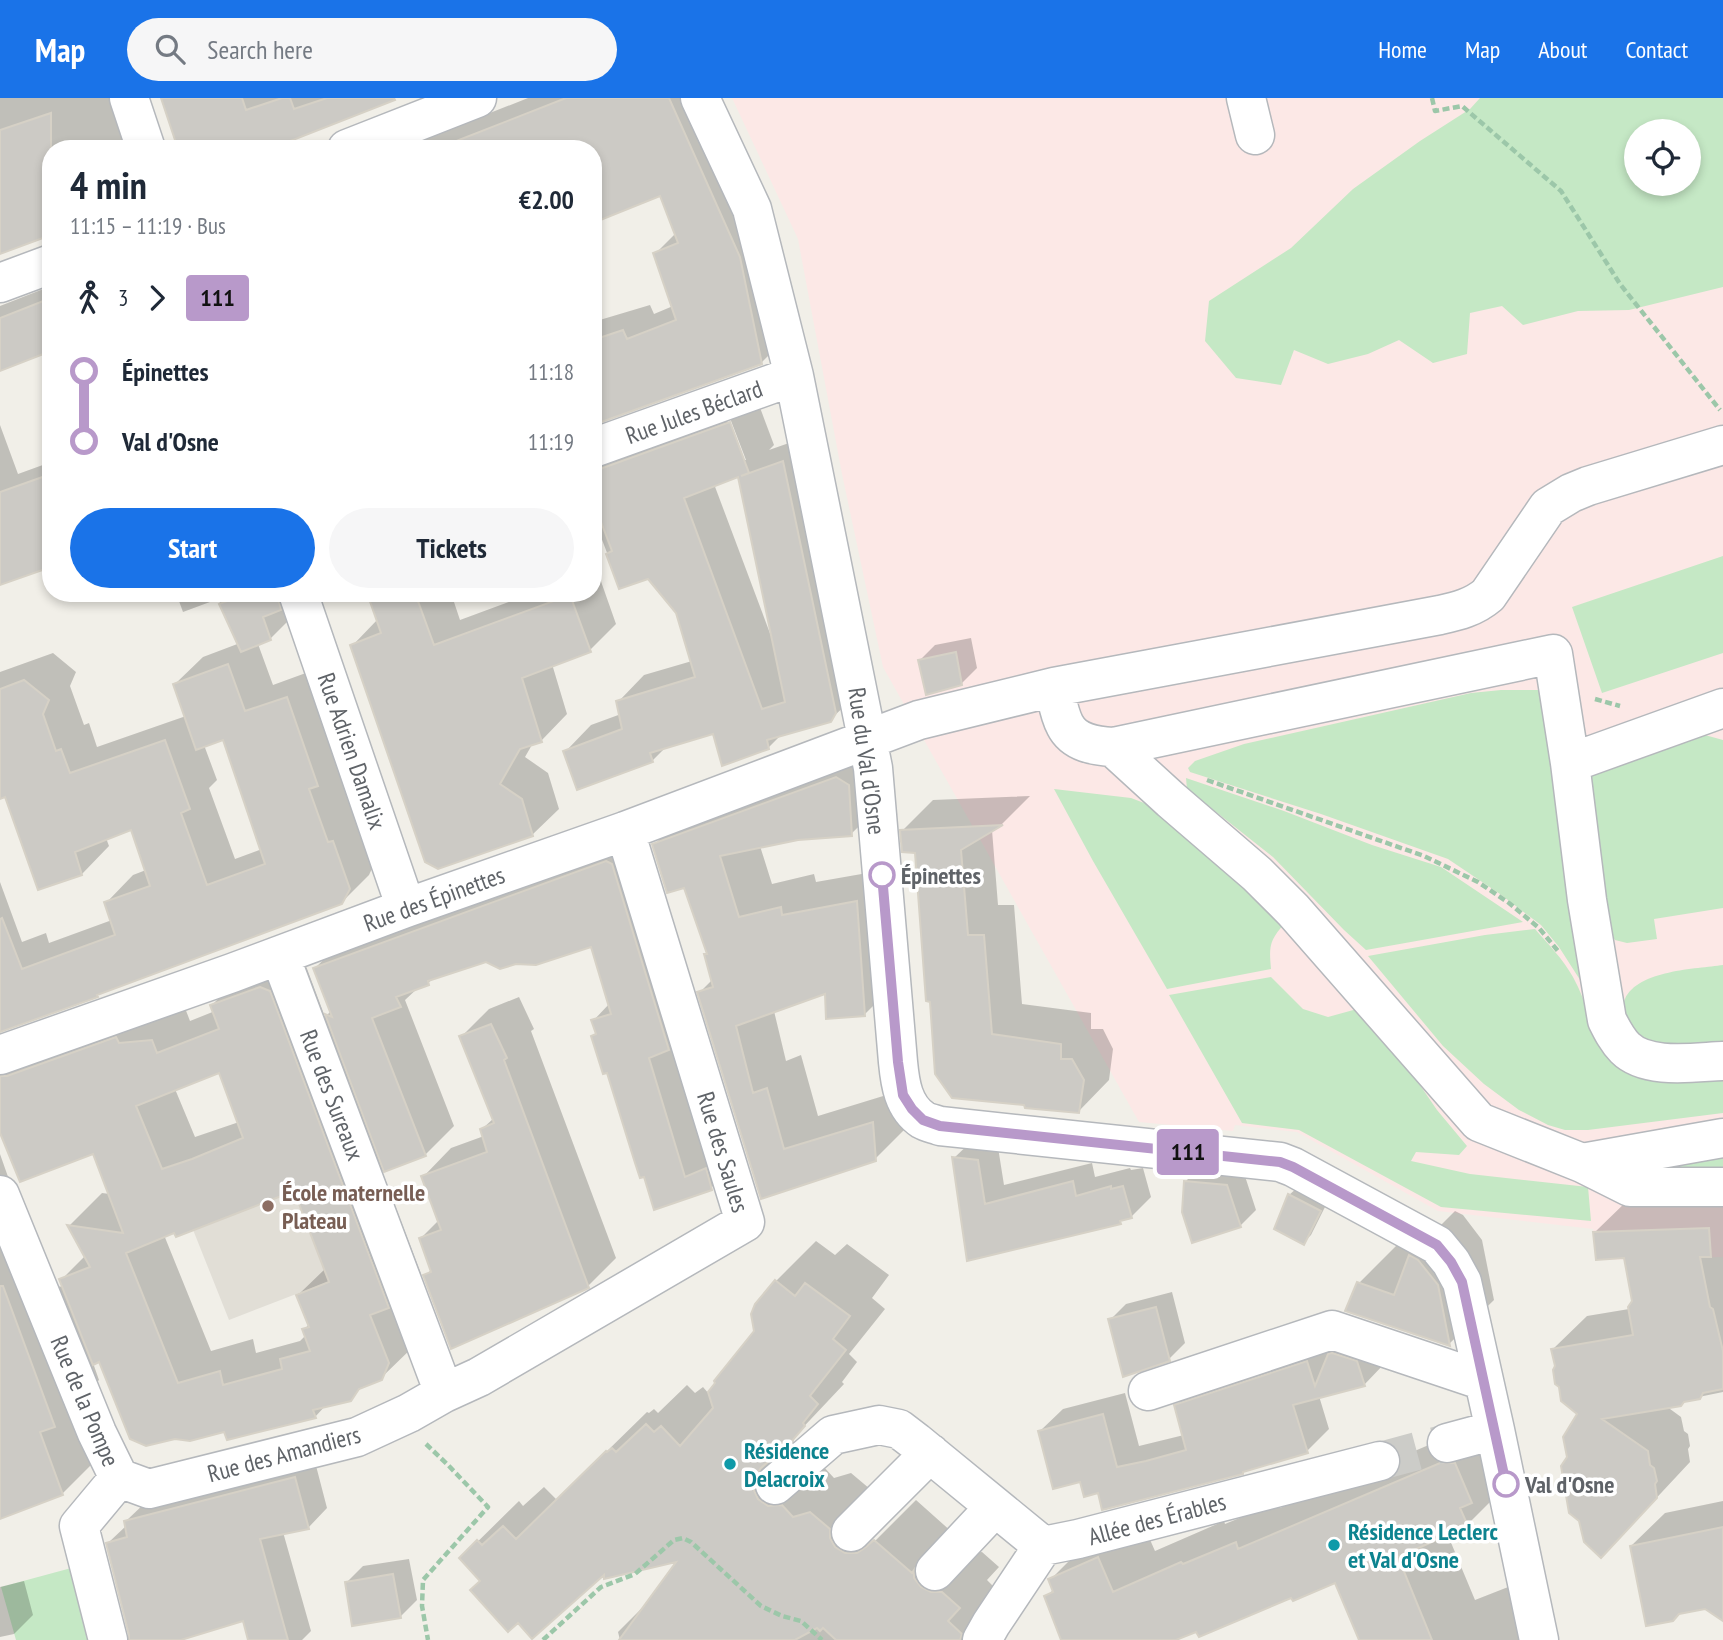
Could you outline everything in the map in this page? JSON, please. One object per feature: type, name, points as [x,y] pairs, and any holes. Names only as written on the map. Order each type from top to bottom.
[{"type":"street","points":[[129,98],[143,140]]},
{"type":"street","points":[[369,140],[477,98]]},
{"type":"street","name":"Rue du Val d'Osne","points":[[700,98],[752,209],[794,376],[868,739],[903,1095],[923,1120],[940,1126],[1265,1159],[1293,1167],[1437,1245],[1462,1282],[1539,1640]]},
{"type":"street","points":[[1246,98],[1255,135]]},
{"type":"street","points":[[0,284],[42,268]]},
{"type":"street","name":"Rue Jules Béclard","points":[[602,445],[794,376]]},
{"type":"street","name":"Rue des Épinettes","points":[[0,1055],[625,831],[919,720],[1054,687],[1463,610],[1488,595],[1548,508],[1558,500],[1588,486],[1723,445]]},
{"type":"street","name":"Rue Adrien Damalix","points":[[301,602],[406,908]]},
{"type":"street","points":[[1054,687],[1065,726],[1079,739],[1093,746],[1113,747],[1553,654],[1587,900],[1607,1020],[1627,1050],[1641,1058],[1662,1063],[1723,1061]]},
{"type":"street","points":[[1570,763],[1723,708]]},
{"type":"street","points":[[1113,747],[1257,874],[1301,917],[1479,1122],[1582,1163],[1630,1187],[1723,1187]]},
{"type":"street","name":"Rue des Saules","points":[[444,1392],[479,1377],[745,1222],[625,831]]},
{"type":"street","name":"Rue des Sureaux","points":[[280,956],[444,1392]]},
{"type":"street","points":[[1582,1163],[1723,1139]]},
{"type":"street","name":"Rue de la Pompe","points":[[0,1195],[97,1433],[119,1478],[79,1526],[108,1640]]},
{"type":"street","points":[[1148,1391],[1332,1331],[1484,1381]]},
{"type":"street","name":"Rue des Amandiers","points":[[119,1478],[149,1489],[357,1437],[409,1413],[444,1392]]},
{"type":"street","points":[[775,1485],[833,1435],[878,1425],[899,1429],[1043,1546],[982,1640]]},
{"type":"street","points":[[1447,1443],[1495,1430]]},
{"type":"street","points":[[850,1532],[930,1453]]},
{"type":"street","name":"Allée des Érables","points":[[1043,1546],[1380,1461]]},
{"type":"street","points":[[935,1571],[995,1507]]},
{"type":"path","points":[[1432,98],[1435,111],[1462,106],[1561,191],[1620,284],[1723,414]]},
{"type":"path","points":[[1203,779],[1424,856],[1478,882],[1539,928],[1561,955]]},
{"type":"path","points":[[409,1413],[424,1443],[488,1507],[423,1580],[422,1606],[428,1640]]},
{"type":"path","points":[[543,1640],[601,1587],[635,1574],[674,1540],[683,1538],[691,1542],[761,1606],[800,1621],[822,1640]]},
{"type":"shaded area","points":[[732,98],[1723,98],[1723,1257],[1596,1260],[1593,1229],[1438,1211],[1297,1132],[1235,1125],[1233,1131],[1139,1122],[883,667],[842,474],[798,239]]},
{"type":"shaded area","name":"École maternelle Plateau","points":[[315,1110],[374,1264],[229,1320],[168,1167]]},
{"type":"green space","points":[[1480,98],[1723,98],[1723,287],[1629,310],[1578,311],[1523,325],[1502,306],[1470,313],[1467,354],[1433,363],[1399,340],[1368,354],[1328,364],[1294,350],[1281,385],[1236,378],[1205,341],[1209,301],[1291,248],[1353,189],[1470,109]]},
{"type":"green space","points":[[1723,556],[1723,653],[1602,693],[1572,607]]},
{"type":"green space","points":[[1540,690],[1549,707],[1582,983],[1541,925],[1448,859],[1190,772],[1188,768],[1195,761],[1244,744],[1471,693]]},
{"type":"green space","points":[[1694,732],[1723,740],[1723,908],[1654,919],[1657,939],[1627,943],[1615,940],[1604,924],[1588,794],[1591,772]]},
{"type":"green space","points":[[1186,778],[1441,867],[1523,922],[1366,950],[1273,857],[1187,789]]},
{"type":"green space","points":[[1054,789],[1131,798],[1152,806],[1285,923],[1271,944],[1271,969],[1167,989]]},
{"type":"green space","points":[[1535,929],[1573,977],[1595,1034],[1723,1077],[1723,1113],[1588,1130],[1565,1130],[1548,1125],[1519,1110],[1484,1084],[1443,1046],[1368,956]]},
{"type":"green space","points":[[1723,965],[1723,1049],[1663,1050],[1639,1040],[1621,1021],[1625,999],[1632,989],[1642,982],[1669,973]]},
{"type":"green space","points":[[1271,977],[1303,1009],[1328,1017],[1357,1009],[1396,1050],[1437,1110],[1467,1146],[1459,1155],[1416,1152],[1411,1161],[1470,1174],[1588,1187],[1591,1221],[1441,1207],[1299,1130],[1242,1123],[1169,995]]},
{"type":"green space","points":[[1723,1151],[1723,1178],[1638,1178],[1637,1162]]},
{"type":"green space","points":[[75,1567],[94,1640],[16,1640],[1,1587]]},
{"type":"building","points":[[161,98],[242,98],[246,110],[282,98],[290,98],[294,109],[327,98],[395,100],[293,140],[175,140]]},
{"type":"building","points":[[566,98],[669,98],[740,257],[762,364],[602,422],[602,337],[623,330],[627,339],[676,320],[653,253],[678,243],[660,196],[602,219],[602,140],[459,140]]},
{"type":"building","points":[[51,113],[51,140],[42,140],[42,238],[0,254],[0,130]]},
{"type":"building","points":[[42,302],[42,355],[0,371],[0,318]]},
{"type":"building","points":[[730,422],[749,473],[741,476],[783,461],[836,713],[831,722],[767,740],[769,749],[722,766],[713,734],[650,753],[653,762],[577,790],[563,751],[622,729],[616,701],[695,677],[676,613],[648,579],[619,589],[606,554],[612,551],[602,525],[602,468]],"holes":[[[738,477],[785,702],[762,709],[684,498]]]},
{"type":"building","points":[[42,477],[42,570],[0,585],[0,492]]},
{"type":"building","points":[[279,602],[281,610],[263,617],[271,640],[241,652],[219,604]]},
{"type":"building","points":[[370,602],[418,602],[434,645],[551,602],[573,602],[591,652],[522,678],[542,742],[520,749],[500,784],[522,799],[533,836],[438,869],[425,862],[350,645],[381,633]]},
{"type":"building","points":[[956,652],[962,685],[926,695],[918,660]]},
{"type":"building","points":[[228,664],[245,711],[287,697],[318,786],[309,789],[328,842],[333,841],[350,889],[342,904],[0,1032],[0,919],[2,918],[22,969],[115,935],[104,902],[150,886],[131,830],[75,852],[82,875],[38,890],[5,797],[0,799],[0,689],[24,680],[49,700],[43,714],[56,751],[61,749],[70,773],[165,740],[190,809],[181,813],[207,885],[265,864],[223,740],[196,750],[173,684]]},
{"type":"building","points":[[836,777],[849,785],[852,836],[798,840],[720,856],[739,917],[781,907],[782,915],[857,901],[865,1016],[826,1019],[825,994],[736,1026],[753,1093],[767,1088],[784,1149],[873,1122],[876,1161],[761,1199],[697,992],[713,987],[704,954],[707,954],[684,888],[667,893],[652,844]]},
{"type":"building","points":[[1003,825],[961,850],[968,935],[984,935],[992,1034],[1061,1044],[1061,1059],[1072,1059],[1084,1080],[1079,1113],[952,1098],[935,1074],[930,1002],[926,1001],[915,853],[902,852],[900,830]]},
{"type":"building","points":[[606,861],[612,864],[669,1050],[649,1058],[685,1177],[706,1168],[712,1190],[654,1210],[644,1177],[640,1178],[607,1073],[603,1074],[591,1036],[596,1034],[591,1020],[611,1014],[591,947],[536,965],[516,964],[500,969],[486,962],[428,981],[429,985],[396,997],[401,1007],[372,1018],[426,1156],[384,1172],[325,1014],[332,1017],[313,968]]},
{"type":"building","points":[[260,987],[270,991],[389,1308],[370,1315],[389,1363],[382,1380],[359,1389],[351,1401],[313,1410],[316,1418],[227,1440],[224,1432],[190,1441],[175,1439],[146,1446],[130,1439],[99,1362],[93,1365],[59,1279],[90,1267],[67,1225],[123,1233],[93,1154],[20,1182],[0,1133],[0,1076],[7,1076],[116,1037],[119,1043],[152,1040],[157,1053],[219,1029],[210,1005]],"holes":[[[219,1073],[243,1138],[162,1169],[136,1106]],[[294,1191],[329,1282],[296,1295],[309,1327],[302,1329],[310,1351],[280,1359],[282,1369],[223,1385],[220,1371],[178,1383],[126,1253],[174,1233],[176,1237]]]},
{"type":"building","points":[[491,1024],[507,1058],[504,1060],[589,1288],[451,1349],[423,1275],[431,1272],[419,1238],[441,1230],[421,1176],[487,1152],[480,1129],[494,1123],[459,1036]]},
{"type":"building","points":[[952,1157],[978,1160],[985,1204],[1073,1181],[1076,1196],[1111,1186],[1111,1189],[1123,1186],[1132,1218],[1120,1221],[1121,1224],[967,1261]]},
{"type":"building","points":[[1184,1181],[1227,1185],[1241,1227],[1192,1243],[1182,1212]]},
{"type":"building","points":[[1288,1194],[1321,1211],[1304,1245],[1274,1229]]},
{"type":"building","points":[[1709,1228],[1711,1257],[1700,1257],[1710,1307],[1713,1309],[1723,1351],[1723,1389],[1703,1393],[1700,1399],[1684,1402],[1681,1406],[1602,1419],[1648,1451],[1650,1465],[1654,1468],[1657,1481],[1657,1498],[1601,1558],[1584,1542],[1579,1521],[1569,1513],[1561,1466],[1567,1457],[1563,1437],[1577,1414],[1561,1401],[1559,1387],[1555,1384],[1551,1349],[1633,1335],[1628,1307],[1632,1301],[1624,1258],[1596,1260],[1593,1232]]},
{"type":"building","points":[[1409,1255],[1418,1260],[1438,1285],[1450,1346],[1345,1311],[1357,1282],[1394,1295]]},
{"type":"building","name":"Résidence Delacroix","points":[[775,1280],[795,1296],[805,1283],[850,1316],[833,1339],[846,1350],[810,1396],[818,1404],[803,1423],[805,1426],[755,1477],[753,1488],[758,1499],[768,1506],[782,1505],[793,1517],[810,1512],[830,1529],[830,1538],[835,1547],[845,1553],[857,1553],[874,1540],[912,1573],[914,1570],[914,1578],[921,1587],[931,1592],[942,1592],[960,1608],[948,1621],[962,1634],[960,1640],[836,1640],[823,1628],[820,1631],[817,1628],[795,1640],[619,1640],[676,1562],[604,1579],[604,1575],[532,1639],[518,1623],[508,1632],[470,1590],[480,1581],[459,1558],[477,1540],[482,1545],[503,1526],[516,1539],[606,1451],[612,1448],[616,1452],[646,1424],[654,1432],[661,1426],[680,1446],[713,1408],[708,1392],[754,1331],[751,1314],[755,1304]]},
{"type":"building","points":[[0,1286],[3,1286],[55,1427],[40,1432],[63,1495],[0,1519]]},
{"type":"building","points":[[1156,1307],[1170,1361],[1123,1377],[1108,1319]]},
{"type":"building","points":[[1328,1354],[1357,1361],[1365,1386],[1293,1405],[1308,1453],[1243,1474],[1102,1510],[1098,1493],[1084,1497],[1080,1482],[1053,1489],[1038,1431],[1103,1414],[1117,1467],[1146,1461],[1186,1450],[1174,1405],[1307,1361],[1315,1386]]},
{"type":"building","name":"Résidence Leclerc et Val d'Osne","points":[[1440,1463],[1455,1463],[1472,1503],[1460,1508],[1468,1526],[1398,1557],[1432,1640],[1359,1640],[1335,1583],[1293,1601],[1291,1598],[1199,1637],[1196,1632],[1176,1640],[1061,1640],[1044,1596],[1053,1592],[1048,1579],[1098,1557],[1113,1592],[1181,1562],[1183,1564],[1236,1542],[1238,1549]]},
{"type":"building","points":[[295,1477],[309,1529],[260,1539],[288,1640],[248,1640],[243,1621],[181,1640],[129,1640],[106,1543],[127,1537],[124,1521]]},
{"type":"building","points":[[1723,1527],[1723,1621],[1705,1609],[1679,1614],[1673,1621],[1646,1626],[1630,1546]]},
{"type":"building","points":[[393,1574],[401,1618],[352,1626],[345,1582]]},
{"type":"tunnel","points":[[1380,1461],[1447,1443]]},
{"type":"bus line","name":"111","points":[[882,875],[900,1078],[903,1095],[923,1120],[961,1129],[1280,1162],[1437,1245],[1462,1282],[1506,1484]]},
{"type":"place","name":"Épinettes","points":[[882,875]]},
{"type":"place","name":"École maternelle Plateau","points":[[268,1206]]},
{"type":"place","name":"Résidence Delacroix","points":[[730,1464]]},
{"type":"place","name":"Val d'Osne","points":[[1506,1484]]},
{"type":"place","name":"Résidence Leclerc et Val d'Osne","points":[[1334,1545]]}]
